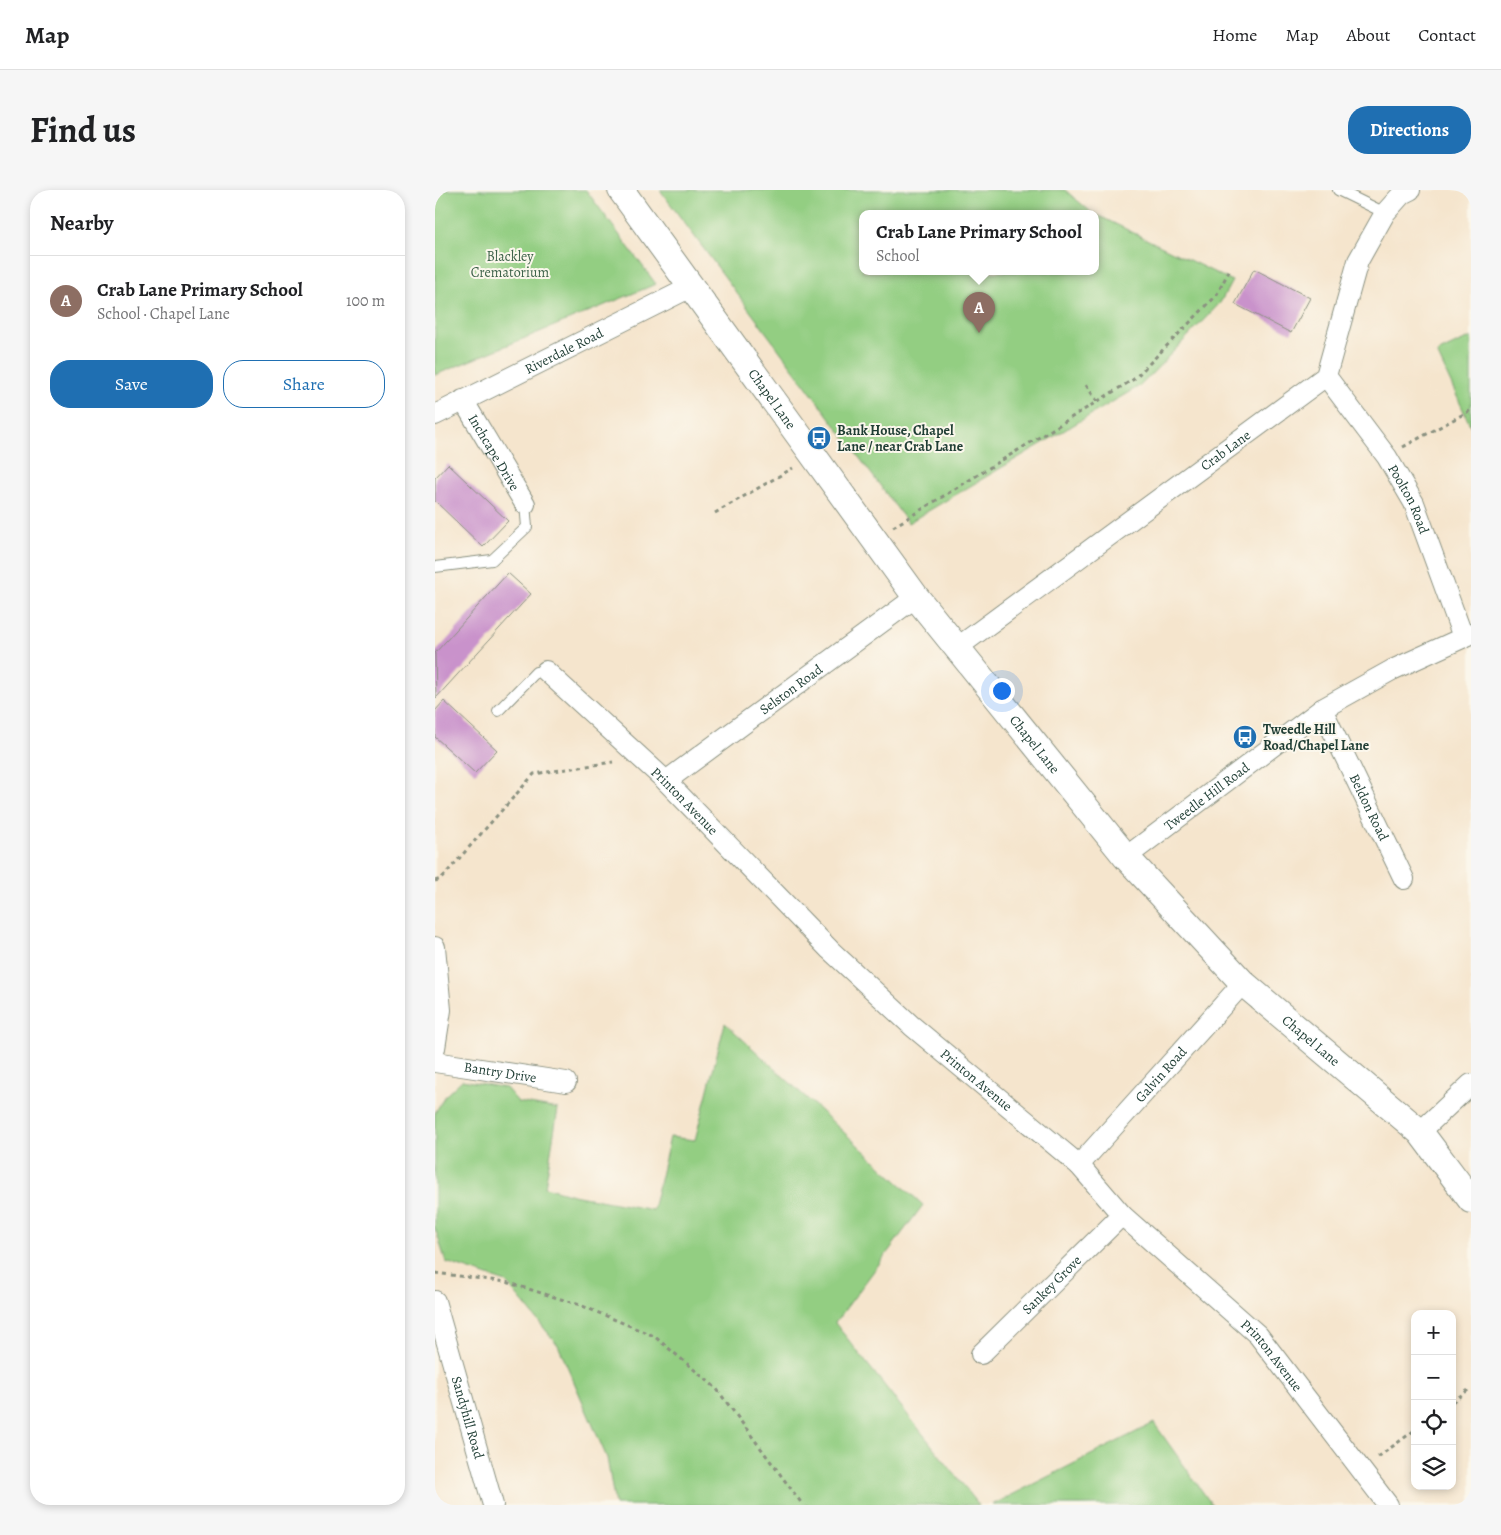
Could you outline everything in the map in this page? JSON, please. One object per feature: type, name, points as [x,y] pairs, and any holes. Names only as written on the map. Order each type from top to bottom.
[{"type":"street","name":"Chapel Lane","points":[[621,190],[693,286],[916,597],[1126,857],[1243,983],[1420,1132],[1471,1200]]},
{"type":"street","points":[[1325,376],[1359,261],[1385,213],[1402,194],[1409,190]]},
{"type":"street","name":"Riverdale Road","points":[[435,415],[693,286]]},
{"type":"street","name":"Poolton Road","points":[[1325,376],[1387,457],[1414,503],[1467,635]]},
{"type":"street","name":"Crab Lane","points":[[958,647],[1325,376]]},
{"type":"street","name":"Inchcape Drive","points":[[463,400],[525,504]]},
{"type":"street","name":"Selston Road","points":[[667,781],[916,597]]},
{"type":"street","name":"Tweedle Hill Road","points":[[1126,857],[1322,710],[1392,670],[1467,635]]},
{"type":"street","name":"Printon Avenue","points":[[546,672],[667,781],[829,950],[912,1026],[1079,1165],[1122,1215],[1258,1335],[1388,1505]]},
{"type":"street","name":"Beldon Road","points":[[1322,710],[1404,878]]},
{"type":"street","points":[[435,947],[441,1010],[435,1048]]},
{"type":"street","name":"Galvin Road","points":[[1079,1165],[1243,983]]},
{"type":"street","name":"Bantry Drive","points":[[435,1062],[566,1082]]},
{"type":"street","points":[[1420,1132],[1471,1084]]},
{"type":"street","name":"Sankey Grove","points":[[981,1354],[1122,1215]]},
{"type":"street","name":"Sandyhill Road","points":[[435,1301],[493,1505]]},
{"type":"lane","points":[[1338,190],[1385,213]]},
{"type":"lane","points":[[435,567],[492,560],[527,527],[525,504]]},
{"type":"lane","points":[[498,712],[536,672],[546,672]]},
{"type":"path","points":[[905,520],[1134,378],[1216,296],[1229,272]]},
{"type":"path","points":[[1086,385],[1097,401]]},
{"type":"path","points":[[1387,457],[1471,410]]},
{"type":"path","points":[[715,513],[815,456]]},
{"type":"path","points":[[435,881],[441,879],[534,774],[641,758]]},
{"type":"path","points":[[435,1273],[506,1282],[580,1305],[654,1336],[716,1388],[803,1505]]},
{"type":"path","points":[[1455,1400],[1471,1388]]},
{"type":"path","points":[[1361,1469],[1411,1433]]},
{"type":"green space","name":"Blackley Crematorium","points":[[435,190],[586,190],[656,284],[435,375]]},
{"type":"green space","points":[[660,190],[1065,190],[1089,210],[859,210],[859,275],[1099,275],[1099,216],[1232,281],[1220,303],[1141,385],[908,523]]},
{"type":"green space","points":[[1471,337],[1471,427],[1437,353]]},
{"type":"green space","points":[[725,1023],[923,1205],[835,1323],[979,1505],[615,1505],[607,1458],[558,1345],[506,1282],[446,1262],[435,1228],[435,1113],[445,1096],[462,1080],[506,1088],[518,1102],[558,1109],[545,1187],[573,1195],[653,1210],[670,1137],[695,1140]]},
{"type":"green space","points":[[1154,1423],[1212,1505],[992,1505]]},
{"type":"building","points":[[1254,269],[1310,298],[1291,333],[1235,304]]},
{"type":"building","points":[[448,464],[508,521],[483,547],[435,501],[435,478]]},
{"type":"building","points":[[508,573],[531,594],[436,698],[435,653]]},
{"type":"building","points":[[444,701],[497,750],[475,773],[435,737],[435,711]]},
{"type":"place","name":"Crab Lane Primary School","points":[[979,333]]},
{"type":"place","name":"Bank House, Chapel Lane / near Crab Lane","points":[[819,438]]},
{"type":"place","name":"Tweedle Hill Road/Chapel Lane","points":[[1245,737]]}]
